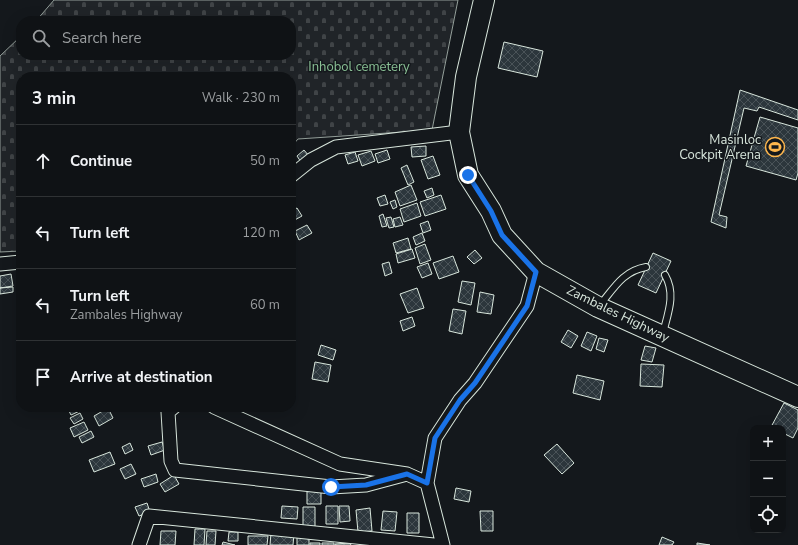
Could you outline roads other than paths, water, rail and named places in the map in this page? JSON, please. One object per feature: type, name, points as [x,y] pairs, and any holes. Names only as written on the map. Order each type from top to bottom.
[{"type":"main road","name":"Zambales Highway","points":[[484,0],[466,77],[459,132],[468,175],[491,211],[502,235],[536,272],[598,307],[798,397]]},
{"type":"street","points":[[296,172],[311,160],[336,147],[459,132]]},
{"type":"street","points":[[0,264],[16,262]]},
{"type":"street","points":[[443,545],[427,483],[435,438],[460,400],[475,383],[527,306],[536,272]]},
{"type":"street","points":[[168,412],[171,461],[174,470],[331,487],[366,485],[407,474]]},
{"type":"street","points":[[225,412],[340,464],[407,474],[427,483]]},
{"type":"street","points":[[139,545],[149,516],[434,545]]},
{"type":"lane","points":[[598,307],[623,277],[634,269],[646,267]]},
{"type":"lane","points":[[662,336],[671,297],[670,285],[665,275]]},
{"type":"place","name":"Masinloc Cockpit Arena","points":[[775,147]]},
{"type":"park label","name":"Inhobol cemetery","points":[[359,67]]}]
